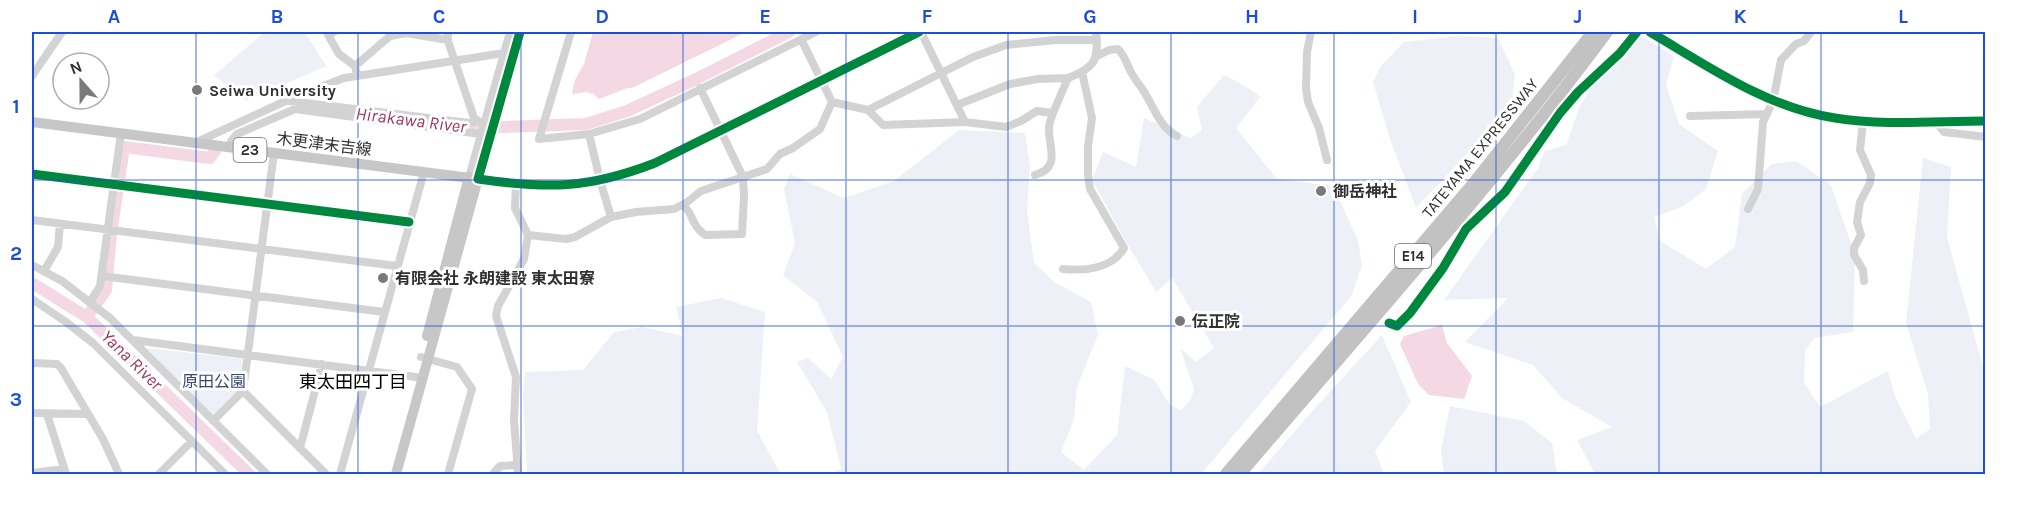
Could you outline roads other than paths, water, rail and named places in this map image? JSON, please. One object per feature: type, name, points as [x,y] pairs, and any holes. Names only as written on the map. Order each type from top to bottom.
[{"type":"highway","name":"TATEYAMA EXPRESSWAY","points":[[1226,474],[1473,184],[1593,32]]},
{"type":"highway","name":"TATEYAMA EXPRESSWAY","points":[[1240,474],[1482,190],[1607,32]]},
{"type":"main road","name":"木更津末吉線","points":[[32,122],[474,178]]},
{"type":"main road","points":[[389,474],[425,358],[474,178]]},
{"type":"main road","points":[[396,474],[419,377]]},
{"type":"street","points":[[32,76],[62,32]]},
{"type":"street","points":[[334,32],[328,35],[339,54],[355,66],[357,75]]},
{"type":"street","points":[[474,178],[482,127],[510,32]]},
{"type":"street","points":[[474,178],[493,128],[520,32]]},
{"type":"street","points":[[570,32],[539,139],[589,135],[640,119],[816,32]]},
{"type":"street","points":[[474,178],[516,184],[561,186],[625,174],[655,163],[920,32],[965,122]]},
{"type":"street","points":[[1311,32],[1307,52],[1306,88],[1308,102],[1319,128],[1327,160]]},
{"type":"street","points":[[1389,323],[1397,326],[1410,313],[1443,268],[1466,229],[1505,192],[1569,102],[1620,53],[1637,32]]},
{"type":"street","points":[[1650,32],[1773,100],[1823,116],[1863,121],[1986,121]]},
{"type":"street","points":[[1748,209],[1758,189],[1764,122],[1773,100],[1781,60],[1796,44],[1804,41],[1811,32]]},
{"type":"street","points":[[355,66],[390,36],[406,33],[449,36],[454,60],[474,118],[482,127]]},
{"type":"street","points":[[868,110],[973,57],[1006,45],[1097,36],[1097,56],[1093,64],[1082,72],[1068,78],[1038,79],[1010,84],[957,105]]},
{"type":"street","points":[[801,39],[832,102]]},
{"type":"street","points":[[1097,56],[1109,50],[1118,49],[1125,56],[1129,68],[1155,114],[1163,125],[1177,136]]},
{"type":"street","points":[[196,143],[344,78],[504,53]]},
{"type":"street","points":[[1063,269],[1079,271],[1092,268],[1119,256],[1124,248],[1090,189],[1088,146],[1092,118],[1082,72]]},
{"type":"street","points":[[1035,175],[1048,169],[1052,160],[1049,127],[1068,78]]},
{"type":"street","points":[[683,205],[690,213],[692,222],[705,235],[742,234],[743,177],[700,88]]},
{"type":"street","points":[[288,101],[470,123],[482,127]]},
{"type":"street","points":[[832,102],[868,110],[883,125],[965,122],[1006,127],[1036,111],[1053,113]]},
{"type":"street","points":[[528,235],[566,239],[575,237],[611,217],[636,212],[674,209],[701,191],[767,169],[780,154],[793,148],[819,129],[832,102]]},
{"type":"street","points":[[231,147],[231,141],[237,134],[295,109],[482,127]]},
{"type":"street","points":[[1690,117],[1767,114]]},
{"type":"street","points":[[1863,121],[1860,150],[1871,175],[1870,183],[1860,202],[1857,222],[1861,236],[1854,248],[1854,255],[1863,270],[1864,281]]},
{"type":"street","points":[[1935,122],[1944,132],[1986,137]]},
{"type":"street","points":[[93,304],[105,277],[117,186],[121,133]]},
{"type":"street","points":[[589,135],[611,217]]},
{"type":"street","points":[[213,421],[243,391],[274,153]]},
{"type":"street","points":[[340,474],[367,370],[424,172]]},
{"type":"street","points":[[32,174],[409,222]]},
{"type":"street","points":[[516,184],[515,208],[528,235],[524,259],[498,306],[496,316],[516,377],[514,419],[518,474]]},
{"type":"street","points":[[32,220],[397,266]]},
{"type":"street","points":[[44,271],[58,247],[60,224]]},
{"type":"street","points":[[32,265],[62,281],[93,304],[134,340],[267,474]]},
{"type":"street","points":[[105,277],[384,312]]},
{"type":"street","points":[[32,299],[93,344],[225,474]]},
{"type":"street","points":[[134,340],[419,377]]},
{"type":"street","points":[[425,358],[457,367],[472,390],[448,474]]},
{"type":"street","points":[[32,363],[57,364],[103,439],[119,474]]},
{"type":"street","points":[[300,448],[322,364]]},
{"type":"street","points":[[243,391],[326,474]]},
{"type":"street","points":[[32,413],[88,414]]},
{"type":"street","points":[[32,473],[65,472],[47,414]]},
{"type":"street","points":[[159,474],[192,441]]},
{"type":"street","points":[[494,474],[500,466],[517,465]]},
{"type":"waterway","name":"Hirakawa River","points":[[371,116],[472,128],[586,124],[627,111],[789,32]]},
{"type":"waterway","name":"Hirakawa River","points":[[87,317],[106,290],[111,234],[124,147],[210,158],[215,151]]},
{"type":"waterway","name":"Yana River","points":[[32,283],[87,317],[249,474]]},
{"type":"place","name":"Seiwa University","points":[[197,90]]},
{"type":"place","name":"御岳神社","points":[[1321,191]]},
{"type":"place","name":"有限会社 永朗建設 東太田寮","points":[[383,278]]},
{"type":"place","name":"伝正院","points":[[1180,321]]},
{"type":"district","name":"東太田四丁目","points":[[353,382]]},
{"type":"park label","name":"原田公園","points":[[214,381]]}]
